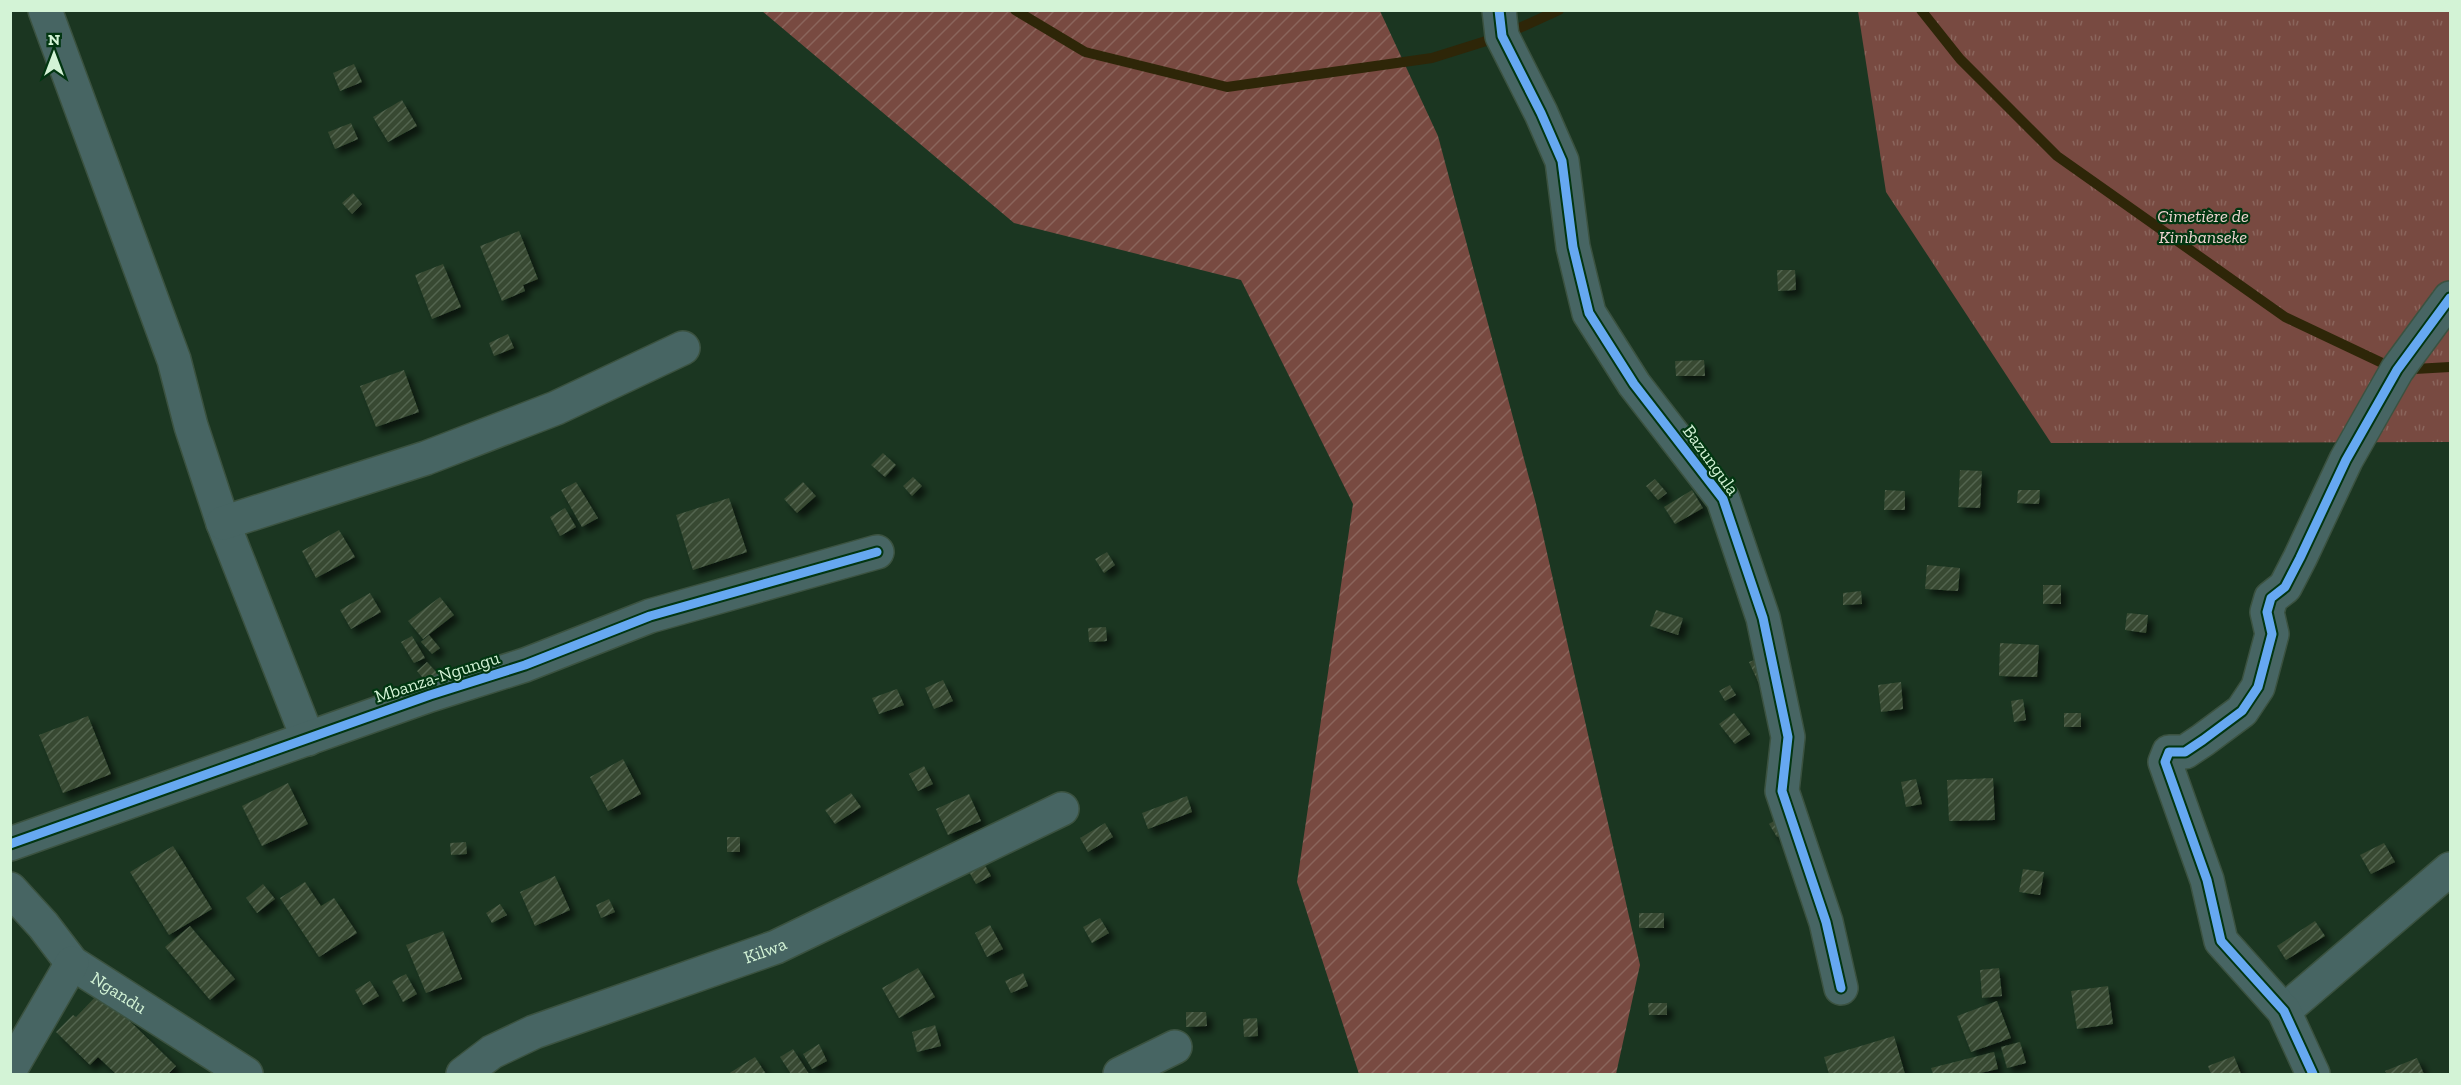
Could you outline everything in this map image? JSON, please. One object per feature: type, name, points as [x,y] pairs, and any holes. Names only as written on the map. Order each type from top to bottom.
[{"type":"street","points":[[45,10],[174,360],[191,426],[223,523],[308,739]]},
{"type":"street","name":"Bazungula","points":[[1499,10],[1502,36],[1541,113],[1562,161],[1573,247],[1590,313],[1634,384],[1724,499],[1763,618],[1788,736],[1782,791],[1826,922],[1841,988]]},
{"type":"street","points":[[2313,1074],[2284,1011],[2221,941],[2207,880],[2165,762],[2169,752],[2185,752],[2242,711],[2258,687],[2272,634],[2267,612],[2271,598],[2284,587],[2290,577],[2346,460],[2397,370],[2451,298]]},
{"type":"street","points":[[223,523],[448,450],[556,408],[683,348]]},
{"type":"street","name":"Mbanza-Ngungu","points":[[10,844],[430,694],[525,665],[650,616],[877,552]]},
{"type":"street","name":"Kilwa","points":[[463,1074],[492,1052],[534,1032],[776,947],[1062,809]]},
{"type":"street","points":[[2284,1011],[2451,869]]},
{"type":"street","name":"Ngandu","points":[[10,889],[43,925],[72,963],[246,1074]]},
{"type":"street","points":[[10,1070],[72,963]]},
{"type":"street","points":[[1120,1074],[1175,1047]]},
{"type":"green space","points":[[762,11],[1380,11],[1438,136],[1536,504],[1640,965],[1616,1074],[1359,1074],[1297,882],[1353,504],[1241,280],[1014,223]]},
{"type":"green space","name":"Cimetière de Kimbanseke","points":[[1858,11],[2450,11],[2450,442],[2051,443],[1886,192]]},
{"type":"building","points":[[354,64],[362,82],[340,91],[333,73]]},
{"type":"building","points":[[402,100],[417,126],[388,142],[373,117]]},
{"type":"building","points":[[351,123],[358,139],[335,149],[328,132]]},
{"type":"building","points":[[353,193],[362,204],[352,214],[342,203]]},
{"type":"building","points":[[519,231],[538,279],[523,285],[525,291],[502,301],[480,246]]},
{"type":"building","points":[[443,264],[461,307],[432,319],[415,275]]},
{"type":"building","points":[[1777,270],[1795,270],[1796,290],[1778,291]]},
{"type":"building","points":[[508,334],[514,348],[494,356],[489,343]]},
{"type":"building","points":[[1704,360],[1705,376],[1676,376],[1675,361]]},
{"type":"building","points":[[404,370],[419,412],[376,427],[360,386]]},
{"type":"building","points":[[883,453],[896,465],[885,477],[871,465]]},
{"type":"building","points":[[1960,470],[1982,471],[1980,508],[1958,507]]},
{"type":"building","points":[[913,477],[922,486],[912,496],[903,486]]},
{"type":"building","points":[[1655,479],[1667,493],[1658,500],[1646,486]]},
{"type":"building","points":[[576,482],[598,518],[582,527],[561,490]]},
{"type":"building","points":[[803,482],[816,496],[797,513],[784,499]]},
{"type":"building","points":[[1692,490],[1703,508],[1675,524],[1664,507]]},
{"type":"building","points":[[1885,490],[1905,491],[1905,510],[1884,510]]},
{"type":"building","points":[[2018,490],[2040,490],[2039,504],[2017,503]]},
{"type":"building","points":[[729,498],[747,552],[693,570],[676,515]]},
{"type":"building","points":[[565,508],[576,527],[560,536],[550,517]]},
{"type":"building","points":[[339,530],[355,557],[316,578],[302,551]]},
{"type":"building","points":[[1107,552],[1115,565],[1104,573],[1095,559]]},
{"type":"building","points":[[1927,565],[1960,568],[1958,591],[1925,589]]},
{"type":"building","points":[[2043,585],[2061,585],[2061,604],[2043,604]]},
{"type":"building","points":[[1861,591],[1862,604],[1843,605],[1843,593]]},
{"type":"building","points":[[370,593],[381,612],[351,629],[340,610]]},
{"type":"building","points":[[440,597],[454,615],[423,639],[408,621]]},
{"type":"building","points":[[1656,610],[1683,618],[1678,635],[1650,626]]},
{"type":"building","points":[[2127,613],[2148,615],[2146,633],[2125,630]]},
{"type":"building","points":[[1106,627],[1107,641],[1089,642],[1088,628]]},
{"type":"building","points":[[429,635],[440,648],[432,654],[421,642]]},
{"type":"building","points":[[412,636],[425,658],[414,663],[401,642]]},
{"type":"building","points":[[2000,643],[2039,645],[2037,677],[1999,676]]},
{"type":"building","points":[[1762,657],[1773,680],[1760,686],[1749,662]]},
{"type":"building","points":[[427,662],[439,675],[428,684],[417,671]]},
{"type":"building","points":[[943,680],[953,701],[934,709],[925,688]]},
{"type":"building","points":[[1901,682],[1903,709],[1881,712],[1878,685]]},
{"type":"building","points":[[1730,685],[1736,695],[1725,701],[1719,691]]},
{"type":"building","points":[[897,689],[904,705],[879,714],[872,698]]},
{"type":"building","points":[[2023,699],[2026,720],[2014,722],[2011,701]]},
{"type":"building","points":[[1734,713],[1750,734],[1735,744],[1719,724]]},
{"type":"building","points":[[2064,713],[2081,713],[2081,727],[2064,727]]},
{"type":"building","points":[[88,716],[111,774],[63,793],[39,735]]},
{"type":"building","points":[[623,759],[641,794],[608,811],[590,777]]},
{"type":"building","points":[[924,766],[933,784],[918,791],[909,774]]},
{"type":"building","points":[[1993,778],[1995,820],[1949,821],[1947,780]]},
{"type":"building","points":[[1916,779],[1922,804],[1906,807],[1901,782]]},
{"type":"building","points":[[288,783],[308,824],[262,846],[242,806]]},
{"type":"building","points":[[851,793],[861,807],[835,824],[825,810]]},
{"type":"building","points":[[969,794],[981,821],[948,835],[936,809]]},
{"type":"building","points":[[1187,796],[1192,812],[1148,829],[1142,813]]},
{"type":"building","points":[[1782,816],[1791,829],[1777,837],[1769,824]]},
{"type":"building","points":[[1105,823],[1113,837],[1088,852],[1080,838]]},
{"type":"building","points":[[727,837],[740,837],[740,852],[727,852]]},
{"type":"building","points":[[466,842],[467,854],[451,855],[450,843]]},
{"type":"building","points":[[2384,843],[2395,862],[2371,874],[2360,855]]},
{"type":"building","points":[[173,846],[212,909],[169,935],[130,872]]},
{"type":"building","points":[[983,862],[991,876],[976,884],[968,870]]},
{"type":"building","points":[[2023,869],[2044,872],[2040,895],[2019,892]]},
{"type":"building","points":[[555,876],[570,910],[535,926],[520,892]]},
{"type":"building","points":[[305,882],[321,906],[334,898],[357,933],[319,957],[280,898]]},
{"type":"building","points":[[263,884],[275,899],[257,913],[246,898]]},
{"type":"building","points":[[609,899],[615,912],[601,918],[596,905]]},
{"type":"building","points":[[500,904],[507,915],[492,923],[486,913]]},
{"type":"building","points":[[1639,913],[1664,913],[1664,928],[1639,928]]},
{"type":"building","points":[[1100,918],[1109,933],[1092,943],[1083,927]]},
{"type":"building","points":[[2315,921],[2325,936],[2286,960],[2277,946]]},
{"type":"building","points":[[990,925],[1003,949],[987,957],[975,933]]},
{"type":"building","points":[[190,926],[235,979],[210,1000],[165,947]]},
{"type":"building","points":[[443,931],[462,979],[426,993],[406,945]]},
{"type":"building","points":[[918,968],[935,997],[899,1018],[882,988]]},
{"type":"building","points":[[1999,968],[2002,996],[1982,998],[1980,970]]},
{"type":"building","points":[[1023,973],[1028,986],[1011,993],[1005,981]]},
{"type":"building","points":[[406,974],[417,994],[403,1002],[392,981]]},
{"type":"building","points":[[370,981],[379,996],[363,1005],[355,990]]},
{"type":"building","points":[[2108,986],[2113,1024],[2077,1029],[2071,991]]},
{"type":"building","points":[[100,992],[176,1066],[168,1074],[116,1074],[98,1057],[90,1065],[56,1032],[73,1015],[76,1017]]},
{"type":"building","points":[[1997,1001],[2011,1038],[1971,1052],[1957,1016]]},
{"type":"building","points":[[1648,1003],[1667,1003],[1667,1015],[1649,1015]]},
{"type":"building","points":[[1186,1012],[1206,1012],[1207,1026],[1186,1027]]},
{"type":"building","points":[[1257,1018],[1258,1036],[1244,1037],[1243,1019]]},
{"type":"building","points":[[935,1025],[941,1046],[917,1052],[912,1032]]},
{"type":"building","points":[[1894,1036],[1905,1074],[1829,1074],[1824,1057]]},
{"type":"building","points":[[2020,1042],[2026,1063],[2007,1068],[2001,1047]]},
{"type":"building","points":[[819,1044],[827,1061],[812,1069],[803,1054]]},
{"type":"building","points":[[793,1049],[809,1074],[791,1074],[780,1057]]},
{"type":"building","points":[[1994,1052],[1998,1069],[1976,1074],[1933,1074],[1931,1068]]},
{"type":"building","points":[[2234,1056],[2241,1074],[2211,1074],[2208,1066]]},
{"type":"building","points":[[755,1057],[766,1074],[728,1074]]},
{"type":"building","points":[[2417,1058],[2424,1074],[2387,1074],[2385,1071]]},
{"type":"waterway","points":[[1015,10],[1085,52],[1227,87],[1432,58],[1502,36],[1559,10]]},
{"type":"waterway","points":[[1921,10],[1960,59],[2057,156],[2285,317],[2397,370],[2450,367]]},
{"type":"cycle path","points":[[1499,10],[1502,36],[1541,113],[1562,161],[1573,247],[1589,313],[1634,384],[1723,499],[1763,618],[1788,737],[1782,791],[1826,922],[1841,988]]},
{"type":"cycle path","points":[[2313,1074],[2284,1011],[2221,941],[2207,880],[2165,762],[2169,752],[2185,752],[2242,711],[2258,687],[2272,634],[2267,612],[2271,598],[2285,587],[2346,460],[2397,370],[2450,298]]},
{"type":"cycle path","points":[[10,844],[430,695],[525,665],[650,616],[877,552]]}]
